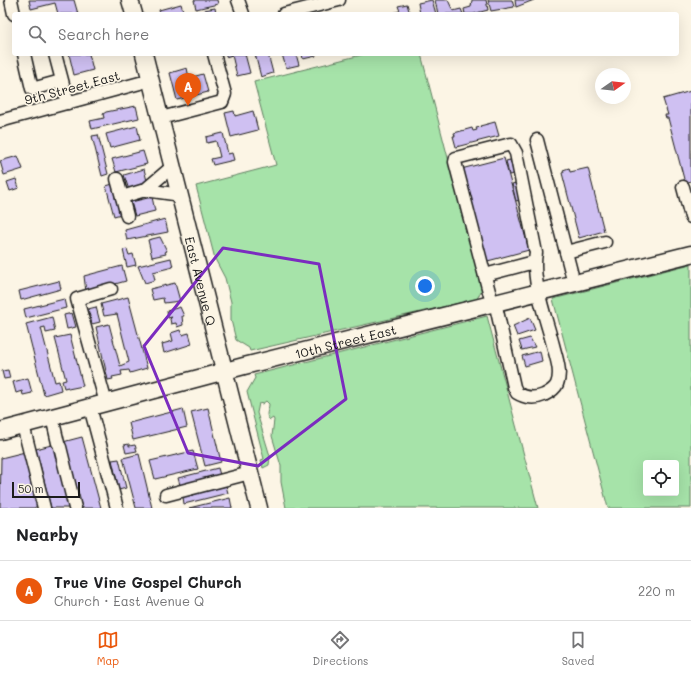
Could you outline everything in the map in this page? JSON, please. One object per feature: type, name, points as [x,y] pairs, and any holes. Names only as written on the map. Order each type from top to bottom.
[{"type":"main road","points":[[130,0],[133,12]]},
{"type":"main road","name":"East Avenue Q","points":[[145,56],[181,195],[259,508]]},
{"type":"main road","name":"10th Street East","points":[[0,431],[225,371],[691,254]]},
{"type":"street","points":[[10,0],[13,12]]},
{"type":"street","points":[[238,0],[241,12]]},
{"type":"street","points":[[292,12],[339,0]]},
{"type":"street","points":[[24,56],[32,89],[62,81]]},
{"type":"street","points":[[55,56],[68,103]]},
{"type":"street","points":[[161,118],[222,102],[225,94],[215,56]]},
{"type":"street","name":"9th Street East","points":[[0,121],[151,80]]},
{"type":"street","points":[[537,140],[574,283]]},
{"type":"street","points":[[511,144],[516,153],[536,253],[534,262],[539,291],[559,372],[557,385],[550,392],[540,397],[522,396],[517,393],[514,387],[494,303],[485,275],[455,162],[456,158],[511,144]]},
{"type":"street","points":[[122,197],[145,190],[173,166]]},
{"type":"street","points":[[117,179],[127,216]]},
{"type":"street","points":[[683,187],[691,217]]},
{"type":"street","points":[[145,190],[181,195]]},
{"type":"street","points":[[566,252],[605,242]]},
{"type":"street","points":[[485,275],[534,262]]},
{"type":"street","points":[[106,403],[78,299],[111,289]]},
{"type":"street","points":[[90,407],[117,508]]},
{"type":"street","points":[[52,418],[75,508]]},
{"type":"street","points":[[23,425],[44,508]]},
{"type":"street","points":[[166,495],[250,473]]},
{"type":"highlighted area","points":[[223,248],[319,264],[346,399],[258,466],[188,453],[144,346]]},
{"type":"green space","points":[[357,56],[422,56],[482,289],[477,299],[250,351],[249,348],[236,340],[231,320],[231,302],[225,278],[215,259],[196,186],[276,165],[254,82]]},
{"type":"green space","points":[[691,264],[691,508],[608,508],[553,299]]},
{"type":"green space","points":[[487,316],[538,508],[286,508],[281,482],[281,466],[272,436],[274,420],[273,418],[270,420],[267,416],[269,404],[266,401],[262,404],[259,403],[257,413],[270,456],[269,465],[263,468],[261,460],[264,459],[247,392],[255,378],[254,375]]},
{"type":"building","points":[[29,0],[74,0],[77,12],[57,12],[55,3],[31,9]]},
{"type":"building","points":[[194,0],[217,0],[218,4],[196,9]]},
{"type":"building","points":[[432,0],[435,12],[420,12],[418,3]]},
{"type":"building","points":[[435,0],[448,0],[453,11],[461,9],[462,12],[438,12]]},
{"type":"building","points":[[472,0],[486,0],[488,10],[480,12],[465,12],[464,9],[471,7]]},
{"type":"building","points":[[488,0],[512,0],[514,7],[491,11]]},
{"type":"building","points":[[515,0],[534,0],[516,7]]},
{"type":"building","points":[[181,4],[183,12],[160,12],[159,10]]},
{"type":"building","points":[[407,4],[409,12],[396,12],[400,11],[398,6]]},
{"type":"building","points":[[215,8],[216,12],[204,12],[204,10]]},
{"type":"building","points":[[69,56],[90,56],[93,70],[74,75]]},
{"type":"building","points":[[232,56],[246,56],[250,73],[237,76]]},
{"type":"building","points":[[256,56],[269,56],[273,73],[261,77]]},
{"type":"building","points":[[283,56],[297,56],[299,65],[286,68]]},
{"type":"building","points":[[302,56],[316,56],[303,59]]},
{"type":"building","points":[[187,68],[189,78],[203,74],[208,92],[177,100],[170,73]]},
{"type":"building","points":[[691,91],[691,181],[685,183],[668,118],[666,118],[665,115],[668,115],[663,99]]},
{"type":"building","points":[[136,106],[139,118],[92,129],[90,121],[104,118],[103,114],[106,112]]},
{"type":"building","points":[[234,111],[235,116],[253,111],[258,130],[231,137],[225,113]]},
{"type":"building","points":[[495,122],[499,136],[456,147],[453,136],[455,136],[454,133],[472,128],[473,131],[477,130],[476,128],[481,127],[480,126]]},
{"type":"building","points":[[137,126],[140,140],[110,148],[106,134]]},
{"type":"building","points":[[223,133],[228,154],[232,153],[234,160],[213,165],[211,159],[220,157],[216,141],[207,143],[206,137]]},
{"type":"building","points":[[98,135],[108,174],[102,176],[92,136]]},
{"type":"building","points":[[143,151],[147,164],[116,172],[112,159]]},
{"type":"building","points":[[18,156],[23,169],[4,175],[0,161]]},
{"type":"building","points":[[504,158],[529,250],[484,262],[461,169]]},
{"type":"building","points":[[510,160],[514,174],[509,175],[506,161]]},
{"type":"building","points":[[569,168],[570,172],[588,168],[604,231],[579,238],[562,173],[564,172],[563,170]]},
{"type":"building","points":[[144,169],[148,185],[129,190],[124,175]]},
{"type":"building","points":[[16,179],[19,188],[10,191],[7,182]]},
{"type":"building","points":[[516,183],[520,200],[516,201],[512,184]]},
{"type":"building","points":[[113,184],[121,214],[114,216],[106,186]]},
{"type":"building","points":[[152,197],[155,211],[135,216],[131,202]]},
{"type":"building","points":[[165,219],[168,232],[127,240],[125,230]]},
{"type":"building","points":[[160,237],[167,251],[165,252],[166,254],[152,257],[148,240]]},
{"type":"building","points":[[127,249],[129,255],[133,254],[136,265],[127,267],[123,250]]},
{"type":"building","points":[[171,258],[173,267],[153,272],[155,280],[145,283],[138,266]]},
{"type":"building","points":[[122,266],[126,281],[86,292],[84,276]]},
{"type":"building","points":[[59,281],[61,289],[21,300],[19,291]]},
{"type":"building","points":[[175,283],[180,301],[164,303],[163,298],[153,300],[150,289]]},
{"type":"building","points":[[128,297],[147,368],[130,373],[129,370],[121,371],[122,375],[112,377],[113,379],[108,380],[96,327],[109,324],[120,366],[129,362],[117,314],[104,316],[101,304]]},
{"type":"building","points":[[64,299],[66,308],[26,318],[24,309]]},
{"type":"building","points":[[96,307],[100,322],[92,324],[88,309]]},
{"type":"building","points":[[180,307],[184,316],[182,316],[183,325],[177,327],[176,323],[171,324],[170,319],[172,317],[168,318],[167,311]]},
{"type":"building","points":[[72,313],[76,327],[67,329],[64,315]]},
{"type":"building","points":[[52,317],[55,331],[46,333],[45,327],[41,328],[55,382],[59,381],[61,390],[44,395],[26,324]]},
{"type":"building","points":[[530,318],[535,330],[517,336],[513,326]]},
{"type":"building","points":[[180,330],[182,335],[189,333],[192,344],[164,353],[162,344],[173,341],[171,333]]},
{"type":"building","points":[[70,335],[83,386],[68,389],[68,387],[64,388],[62,381],[66,380],[55,338]]},
{"type":"building","points":[[530,338],[535,347],[522,350],[519,341]]},
{"type":"building","points":[[540,351],[542,361],[525,366],[522,356]]},
{"type":"building","points":[[8,370],[10,378],[4,379],[2,371]]},
{"type":"building","points":[[28,378],[32,393],[23,395],[22,391],[16,393],[13,382]]},
{"type":"building","points":[[208,408],[221,462],[205,466],[191,412]]},
{"type":"building","points":[[183,409],[187,427],[133,440],[129,423]]},
{"type":"building","points":[[82,437],[101,508],[82,508],[66,446],[70,508],[51,508],[36,449]]},
{"type":"building","points":[[129,444],[129,446],[135,445],[137,451],[126,453],[124,445]]},
{"type":"building","points":[[193,451],[198,469],[155,479],[150,461]]},
{"type":"building","points":[[25,452],[39,505],[34,508],[0,508],[1,458]]},
{"type":"building","points":[[139,454],[152,508],[136,508],[123,458]]},
{"type":"building","points":[[119,459],[126,488],[119,490],[112,460]]},
{"type":"building","points":[[218,468],[220,475],[180,485],[178,478]]},
{"type":"building","points":[[226,486],[228,493],[184,504],[183,497]]},
{"type":"building","points":[[230,498],[232,508],[189,508]]},
{"type":"place","name":"True Vine Gospel Church","points":[[188,106]]}]
